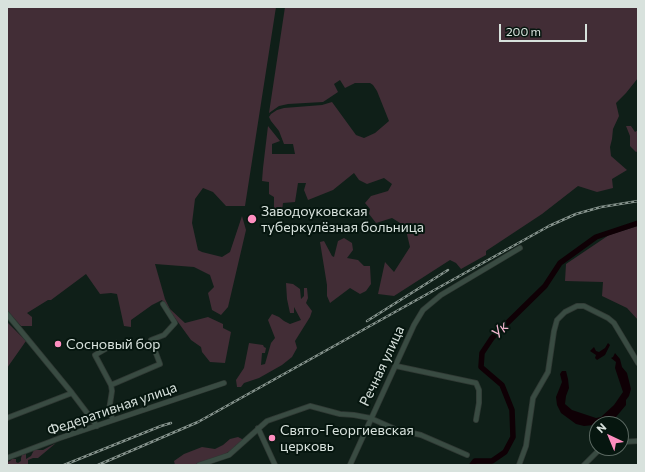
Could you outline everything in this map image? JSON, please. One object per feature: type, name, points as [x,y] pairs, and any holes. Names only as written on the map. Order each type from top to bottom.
[{"type":"street","name":"Речная улица","points":[[350,465],[370,418],[396,366],[414,325],[423,310],[430,302],[440,295],[520,248]]},
{"type":"street","points":[[111,385],[160,364],[151,340],[164,335],[176,323],[163,304]]},
{"type":"street","points":[[519,465],[526,446],[533,398],[548,372],[557,320],[565,312],[577,306],[584,306],[608,318],[614,323],[638,363]]},
{"type":"street","points":[[7,314],[97,426]]},
{"type":"street","points":[[113,420],[109,410],[112,391],[111,385],[95,355],[116,342]]},
{"type":"street","points":[[396,366],[476,383],[479,390],[479,403],[476,420]]},
{"type":"street","name":"Федеративная улица","points":[[7,458],[113,420],[224,383]]},
{"type":"street","points":[[7,418],[72,393]]},
{"type":"street","points":[[199,465],[229,455],[267,421],[310,406],[340,414],[354,414],[370,418],[395,429],[421,435],[467,455]]},
{"type":"street","points":[[258,428],[275,465]]},
{"type":"street","points":[[584,465],[593,456]]},
{"type":"shaded area","points":[[7,7],[276,7],[245,206],[226,206],[213,192],[203,188],[195,199],[192,223],[198,250],[202,252],[222,257],[230,252],[242,216],[246,230],[228,307],[221,315],[212,310],[208,293],[214,287],[210,275],[194,267],[155,264],[165,299],[170,309],[185,323],[208,317],[223,324],[223,328],[231,332],[225,363],[210,362],[202,352],[201,347],[191,340],[162,300],[152,305],[131,320],[131,327],[124,326],[117,294],[100,294],[86,274],[51,300],[48,300],[27,313],[32,317],[32,326],[21,326],[7,310]]},
{"type":"shaded area","points":[[285,7],[638,7],[638,78],[616,103],[619,116],[613,129],[610,147],[611,156],[627,170],[612,179],[613,188],[597,192],[578,186],[542,214],[486,251],[486,255],[461,269],[456,263],[450,260],[394,296],[378,294],[385,262],[394,272],[410,247],[405,226],[392,218],[376,223],[369,214],[370,209],[365,203],[371,196],[388,191],[392,184],[384,178],[367,184],[359,180],[354,173],[333,190],[308,200],[304,190],[306,183],[298,183],[295,202],[283,203],[282,211],[274,214],[274,197],[269,194],[269,182],[262,181],[268,126],[280,141],[272,144],[272,154],[295,154],[293,144],[284,144],[279,131],[269,117],[277,110],[284,108],[322,105],[332,102],[356,135],[364,138],[375,133],[389,121],[377,91],[373,85],[370,83],[355,83],[345,88],[340,80],[334,84],[338,92],[323,102],[288,104],[279,106],[269,113]]},
{"type":"shaded area","points":[[626,126],[631,126],[635,132],[638,130],[638,151],[636,152],[630,146],[630,136]]},
{"type":"shaded area","points":[[638,226],[638,320],[627,308],[602,296],[603,282],[565,281],[566,264],[609,235]]},
{"type":"shaded area","points":[[344,238],[352,243],[353,250],[347,258],[358,260],[364,266],[370,266],[371,284],[366,291],[360,294],[350,288],[330,303],[327,296],[327,285],[320,242],[324,241],[334,257],[338,241]]},
{"type":"shaded area","points":[[286,283],[293,284],[300,289],[301,299],[304,296],[304,288],[307,288],[308,298],[306,303],[312,311],[310,317],[295,341],[297,348],[292,357],[282,365],[259,378],[244,383],[241,387],[237,387],[236,380],[244,368],[249,343],[263,345],[266,348],[265,353],[262,353],[261,365],[265,364],[271,343],[275,338],[268,320],[272,314],[290,324],[301,320],[294,307],[294,313],[290,313]]},
{"type":"shaded area","points":[[7,322],[26,341],[7,368]]},
{"type":"shaded area","points":[[608,343],[610,345],[605,355],[597,360],[595,358],[596,355],[590,351],[594,347],[596,351],[599,352],[605,348]]},
{"type":"shaded area","points":[[615,353],[620,359],[622,367],[627,373],[631,389],[626,400],[626,405],[617,416],[602,416],[614,405],[623,392],[615,368],[616,362],[611,358]]},
{"type":"shaded area","points":[[562,371],[566,371],[569,388],[565,404],[572,410],[590,416],[589,426],[576,424],[561,413],[557,405],[556,397],[562,382],[560,374]]},
{"type":"shaded area","points":[[238,437],[244,440],[225,454],[196,464],[175,465],[174,461],[184,454],[202,447],[215,449],[230,439]]},
{"type":"shaded area","points":[[56,443],[38,458],[28,460],[28,465],[7,465],[7,462],[12,459],[16,459],[16,462],[18,463],[21,461],[22,455],[26,454],[26,459],[31,456],[34,450],[43,450]]},
{"type":"waterway","name":"Ук","points":[[472,465],[475,461],[492,461],[505,452],[513,437],[512,410],[502,385],[481,367],[482,353],[492,338],[545,286],[560,263],[596,237],[638,223]]},
{"type":"railway","points":[[98,465],[198,422],[549,226],[576,214],[601,207],[638,201]]},
{"type":"railway","points":[[367,321],[448,270]]},
{"type":"railway","points":[[64,465],[171,423]]},
{"type":"place","name":"Заводоуковская туберкулёзная больница","points":[[252,219]]},
{"type":"place","name":"Сосновый бор","points":[[58,344]]},
{"type":"place","name":"Свято-Георгиевская церковь","points":[[272,438]]}]
